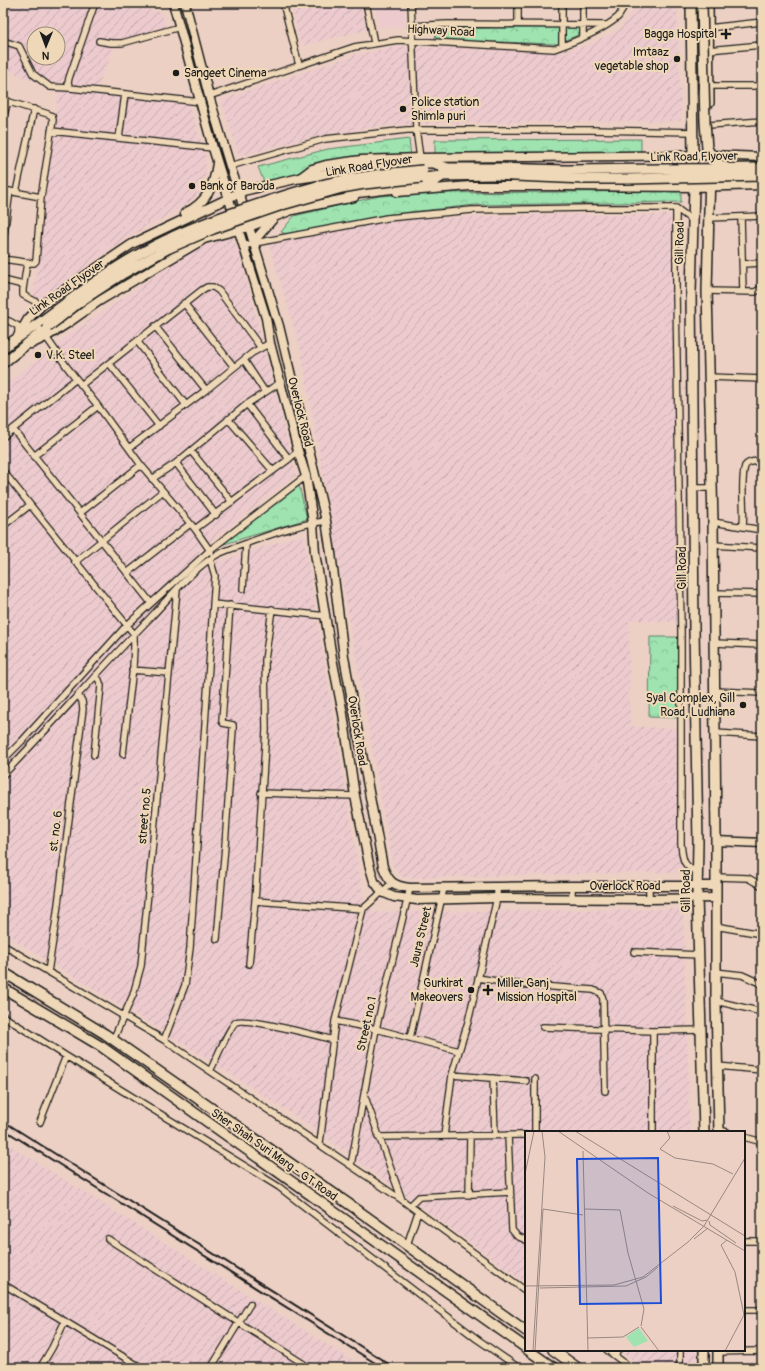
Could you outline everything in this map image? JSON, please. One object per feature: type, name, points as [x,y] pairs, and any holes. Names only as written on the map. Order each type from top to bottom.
[{"type":"main road","name":"Gill Road","points":[[691,3],[693,132],[693,156],[691,166],[694,187],[691,292],[694,630],[698,835],[697,898],[704,1131]]},
{"type":"main road","points":[[702,3],[707,148],[715,162],[728,169]]},
{"type":"main road","points":[[708,3],[710,155],[707,291],[713,522],[716,841],[715,972],[717,1066],[722,1131]]},
{"type":"main road","points":[[300,178],[381,166],[419,163],[433,163],[448,168]]},
{"type":"main road","name":"Link Road Flyover","points":[[3,348],[80,292],[124,263],[167,239],[198,225],[286,195],[325,184],[384,173],[448,168],[532,168],[566,170],[762,168]]},
{"type":"main road","name":"Link Road Flyover","points":[[3,364],[81,301],[124,273],[167,249],[213,229],[282,205],[342,188],[364,184],[443,176],[494,175],[620,179],[762,176]]},
{"type":"main road","points":[[351,195],[430,184],[443,176]]},
{"type":"main road","name":"Sher Shah Suri Marg - GT Road","points":[[3,972],[113,1040],[525,1330]]},
{"type":"main road","name":"Sher Shah Suri Marg - GT Road","points":[[3,988],[102,1047],[525,1348]]},
{"type":"main road","name":"Sher Shah Suri Marg - GT Road","points":[[530,1351],[554,1368]]},
{"type":"main road","points":[[554,1351],[578,1368]]},
{"type":"main road","points":[[704,1351],[704,1368]]},
{"type":"main road","points":[[718,1351],[718,1368]]},
{"type":"street","points":[[70,88],[68,83],[69,78],[95,3]]},
{"type":"street","name":"Overlock Road","points":[[173,3],[213,148],[266,318],[270,343],[306,476],[313,523],[315,553],[332,658],[343,714],[355,796],[374,881],[382,892],[394,897],[407,899],[716,898]]},
{"type":"street","name":"Overlock Road","points":[[185,3],[209,96],[230,166],[240,192],[279,326],[326,521],[344,658],[383,867],[386,876],[392,883],[400,887],[410,888],[698,886],[716,881]]},
{"type":"street","points":[[283,3],[299,66]]},
{"type":"street","points":[[366,3],[374,43]]},
{"type":"street","points":[[411,3],[416,130],[420,158]]},
{"type":"street","points":[[518,3],[518,23]]},
{"type":"street","points":[[562,3],[562,46]]},
{"type":"street","points":[[583,37],[584,3]]},
{"type":"street","name":"Highway Road","points":[[209,96],[354,47],[374,43],[412,40],[554,49],[575,42],[606,25],[619,16],[625,3]]},
{"type":"street","points":[[708,28],[762,22]]},
{"type":"street","points":[[411,26],[518,23],[606,25]]},
{"type":"street","points":[[99,41],[122,43],[180,26]]},
{"type":"street","points":[[3,41],[19,46],[33,74],[50,87],[201,102]]},
{"type":"street","points":[[708,50],[762,44]]},
{"type":"street","points":[[709,86],[762,86]]},
{"type":"street","points":[[119,138],[125,94]]},
{"type":"street","points":[[3,118],[5,101],[52,116],[53,120],[41,197],[35,262],[27,263],[3,260]]},
{"type":"street","points":[[16,192],[34,109]]},
{"type":"street","points":[[709,125],[762,121]]},
{"type":"street","points":[[230,166],[325,140],[416,130],[590,130],[693,132]]},
{"type":"street","points":[[51,132],[213,148]]},
{"type":"street","points":[[18,336],[28,319],[42,305],[132,244],[240,192],[300,178],[312,168],[361,160],[420,158],[710,155],[762,157]]},
{"type":"street","points":[[132,244],[135,240],[148,232],[192,210],[207,196],[215,179],[218,161]]},
{"type":"street","points":[[26,346],[46,337],[99,301],[204,239],[249,227],[292,210],[351,195],[470,186],[694,187],[762,185]]},
{"type":"street","points":[[3,190],[41,197]]},
{"type":"street","points":[[3,242],[10,191]]},
{"type":"street","points":[[243,246],[254,242],[387,218],[472,210],[676,208],[693,221]]},
{"type":"street","points":[[676,208],[681,630],[681,844],[683,859],[687,868],[698,873]]},
{"type":"street","points":[[708,218],[762,216]]},
{"type":"street","points":[[741,217],[743,292]]},
{"type":"street","points":[[254,242],[273,218]]},
{"type":"street","points":[[27,263],[23,295],[42,305]]},
{"type":"street","points":[[743,264],[762,263]]},
{"type":"street","points":[[3,280],[24,285]]},
{"type":"street","points":[[81,385],[184,303],[207,287],[213,287],[219,291],[261,348]]},
{"type":"street","points":[[707,291],[754,292],[762,288]]},
{"type":"street","points":[[184,303],[234,367]]},
{"type":"street","points":[[3,319],[18,326],[18,336]]},
{"type":"street","points":[[156,326],[206,390]]},
{"type":"street","points":[[267,329],[279,326]]},
{"type":"street","points":[[46,337],[141,465],[195,529],[210,550],[212,558],[215,576],[193,905],[186,985],[164,1040]]},
{"type":"street","points":[[137,341],[186,405]]},
{"type":"street","points":[[129,448],[234,367],[270,343]]},
{"type":"street","points":[[244,360],[265,392]]},
{"type":"street","points":[[109,363],[159,426]]},
{"type":"street","points":[[709,377],[762,379]]},
{"type":"street","points":[[3,437],[76,378]]},
{"type":"street","points":[[152,479],[176,463],[247,404],[281,382]]},
{"type":"street","points":[[247,404],[289,459]]},
{"type":"street","points":[[34,456],[98,406]]},
{"type":"street","points":[[228,419],[273,470]]},
{"type":"street","points":[[13,429],[151,604]]},
{"type":"street","points":[[191,451],[232,502]]},
{"type":"street","points":[[195,529],[216,515],[298,451]]},
{"type":"street","points":[[743,526],[745,508],[744,466],[750,462],[762,459]]},
{"type":"street","points":[[176,463],[216,515]]},
{"type":"street","points":[[80,513],[141,465]]},
{"type":"street","points":[[3,471],[126,626],[134,634],[132,670],[123,754]]},
{"type":"street","points":[[3,760],[126,626],[210,550],[306,476]]},
{"type":"street","points":[[693,488],[712,488]]},
{"type":"street","points":[[75,562],[163,491]]},
{"type":"street","points":[[3,526],[30,505]]},
{"type":"street","points":[[3,775],[134,634],[195,572],[212,558],[285,530],[326,521]]},
{"type":"street","points":[[713,522],[762,530]]},
{"type":"street","points":[[127,573],[190,524]]},
{"type":"street","points":[[243,589],[246,544]]},
{"type":"street","points":[[713,545],[762,548]]},
{"type":"street","name":"street no.5","points":[[113,1040],[124,1017],[141,966],[177,590]]},
{"type":"street","points":[[713,593],[762,594]]},
{"type":"street","points":[[213,604],[272,609],[326,616]]},
{"type":"street","points":[[217,939],[233,729],[232,725],[223,723],[222,721],[230,605]]},
{"type":"street","points":[[249,964],[255,902],[266,730],[265,660],[272,609]]},
{"type":"street","points":[[714,643],[762,645]]},
{"type":"street","points":[[132,670],[169,673]]},
{"type":"street","points":[[94,755],[101,686],[99,680],[95,676]]},
{"type":"street","points":[[714,691],[762,693]]},
{"type":"street","name":"st. no. 6","points":[[48,972],[84,709],[78,695]]},
{"type":"street","points":[[714,733],[762,736]]},
{"type":"street","points":[[261,793],[355,796]]},
{"type":"street","points":[[716,841],[762,843]]},
{"type":"street","points":[[716,881],[748,878],[762,886]]},
{"type":"street","points":[[320,1143],[335,1021],[363,909],[392,883]]},
{"type":"street","points":[[572,886],[572,898]]},
{"type":"street","points":[[649,887],[649,899]]},
{"type":"street","name":"Street no.1","points":[[351,1166],[365,1096],[376,1029],[410,888]]},
{"type":"street","name":"Jaura Street","points":[[410,1038],[444,888]]},
{"type":"street","points":[[444,1136],[452,1075],[468,1022],[497,898],[497,888]]},
{"type":"street","points":[[255,902],[363,909]]},
{"type":"street","points":[[715,926],[762,934]]},
{"type":"street","points":[[3,945],[164,1040],[320,1143],[402,1200],[525,1289]]},
{"type":"street","points":[[634,952],[699,955]]},
{"type":"street","points":[[715,972],[742,975],[762,984]]},
{"type":"street","points":[[478,978],[515,984],[593,990],[601,993],[603,999],[605,1091]]},
{"type":"street","points":[[716,1001],[762,1012]]},
{"type":"street","points":[[3,1016],[279,1187],[477,1339],[519,1368]]},
{"type":"street","points":[[335,1021],[376,1029],[458,1051]]},
{"type":"street","points":[[210,1071],[230,1028],[235,1022],[249,1022],[332,1040]]},
{"type":"street","points":[[543,1027],[653,1031],[702,1030]]},
{"type":"street","points":[[653,1031],[653,1131]]},
{"type":"street","points":[[40,1122],[66,1056]]},
{"type":"street","points":[[717,1066],[762,1070]]},
{"type":"street","points":[[452,1075],[526,1081]]},
{"type":"street","points":[[493,1078],[495,1136]]},
{"type":"street","points":[[535,1079],[535,1131]]},
{"type":"street","points":[[365,1096],[402,1200]]},
{"type":"street","points":[[508,1135],[512,1230],[517,1236],[525,1240]]},
{"type":"street","points":[[378,1136],[525,1135]]},
{"type":"street","points":[[469,1195],[470,1136]]},
{"type":"street","points":[[745,1137],[762,1142]]},
{"type":"street","points":[[410,1206],[419,1197],[510,1192]]},
{"type":"street","points":[[406,1245],[418,1212]]},
{"type":"street","points":[[108,1240],[310,1368]]},
{"type":"street","points":[[745,1241],[762,1241]]},
{"type":"street","points":[[3,1284],[142,1368]]},
{"type":"street","points":[[211,1368],[250,1304]]},
{"type":"street","points":[[745,1310],[762,1310]]},
{"type":"street","points":[[40,1368],[52,1348],[65,1321]]},
{"type":"street","points":[[608,1351],[631,1368]]},
{"type":"street","points":[[615,1356],[618,1351]]},
{"type":"street","points":[[680,1351],[680,1368]]},
{"type":"street","points":[[718,1351],[762,1352]]},
{"type":"street","points":[[3,1364],[9,1368]]},
{"type":"shaded area","points":[[3,3],[117,3],[163,13],[166,33],[114,48],[96,91],[189,105],[205,153],[206,174],[195,198],[176,211],[120,242],[42,300],[33,297],[58,92],[3,68]]},
{"type":"shaded area","points":[[291,3],[360,3],[366,30],[301,46]]},
{"type":"shaded area","points":[[375,3],[404,3],[405,27],[380,28]]},
{"type":"shaded area","points":[[638,3],[677,3],[681,121],[391,125],[323,135],[239,156],[221,100],[357,54],[403,46],[557,53],[586,46],[621,28]]},
{"type":"shaded area","points":[[552,214],[671,215],[681,622],[629,620],[630,726],[677,729],[682,872],[403,878],[393,866],[301,351],[268,241],[408,219]]},
{"type":"shaded area","points":[[232,236],[241,257],[296,475],[199,550],[208,565],[303,534],[364,900],[374,912],[683,909],[690,1131],[525,1131],[525,1282],[300,1119],[185,1045],[3,933],[3,386],[75,330],[195,249]]},
{"type":"shaded area","points":[[3,1141],[361,1366],[360,1368],[3,1368]]},
{"type":"shaded area","points":[[620,1351],[696,1351],[697,1368],[644,1368]]},
{"type":"green space","points":[[581,28],[578,35],[556,44],[470,41],[435,38],[437,29]]},
{"type":"green space","points":[[409,139],[411,158],[332,168],[264,182],[258,167],[328,149]]},
{"type":"green space","points":[[641,139],[641,157],[435,158],[435,140]]},
{"type":"green space","points":[[681,191],[681,202],[475,205],[384,215],[291,236],[281,232],[294,216],[379,196],[433,193]]},
{"type":"green space","points":[[299,485],[307,519],[221,545]]},
{"type":"green space","points":[[650,637],[684,637],[683,718],[649,717]]},
{"type":"railway","points":[[3,1121],[395,1368]]},
{"type":"railway","points":[[3,1129],[383,1368]]},
{"type":"place","name":"Bagga Hospital","points":[[726,34]]},
{"type":"place","name":"Imtaaz vegetable shop","points":[[677,59]]},
{"type":"place","name":"Sangeet Cinema","points":[[176,73]]},
{"type":"place","name":"Police station Shimla puri","points":[[403,109]]},
{"type":"place","name":"Bank of Baroda","points":[[192,186]]},
{"type":"place","name":"V.K. Steel","points":[[38,355]]},
{"type":"place","name":"Syal Complex, Gill Road, Ludhiana","points":[[743,705]]},
{"type":"place","name":"Gurkirat Makeovers","points":[[471,990]]},
{"type":"place","name":"Miller Ganj Mission Hospital","points":[[488,990]]}]
